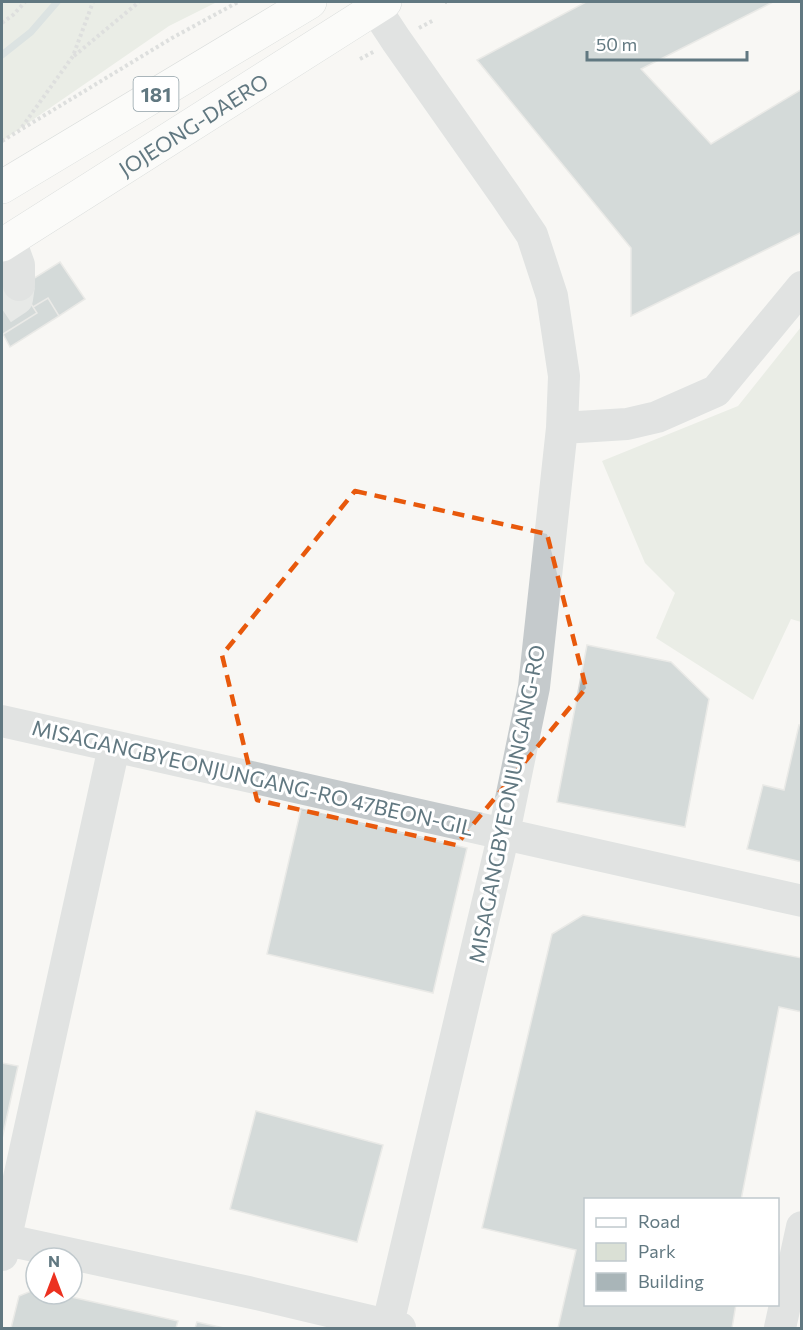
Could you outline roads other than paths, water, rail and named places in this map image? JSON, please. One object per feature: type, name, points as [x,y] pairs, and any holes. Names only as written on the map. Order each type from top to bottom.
[{"type":"main road","name":"JOJEONG-DAERO","points":[[2,187],[310,2]]},
{"type":"main road","name":"JOJEONG-DAERO","points":[[6,242],[377,3]]},
{"type":"street","name":"MISAGANGBYEONJUNGANG-RO","points":[[377,3],[532,235],[552,296],[564,376],[562,428],[534,687],[504,833],[391,1328]]},
{"type":"street","points":[[6,242],[19,265],[19,285]]},
{"type":"street","points":[[562,428],[627,423],[657,417],[716,391],[801,288]]},
{"type":"street","name":"MISAGANGBYEONJUNGANG-RO 47BEON-GIL","points":[[2,721],[801,901]]},
{"type":"street","points":[[114,747],[3,1244],[248,1292],[391,1328]]},
{"type":"street","points":[[780,1329],[801,1227]]},
{"type":"waterway","points":[[2,55],[31,32],[57,2]]},
{"type":"tunnel","points":[[2,309],[17,299],[19,285]]}]
